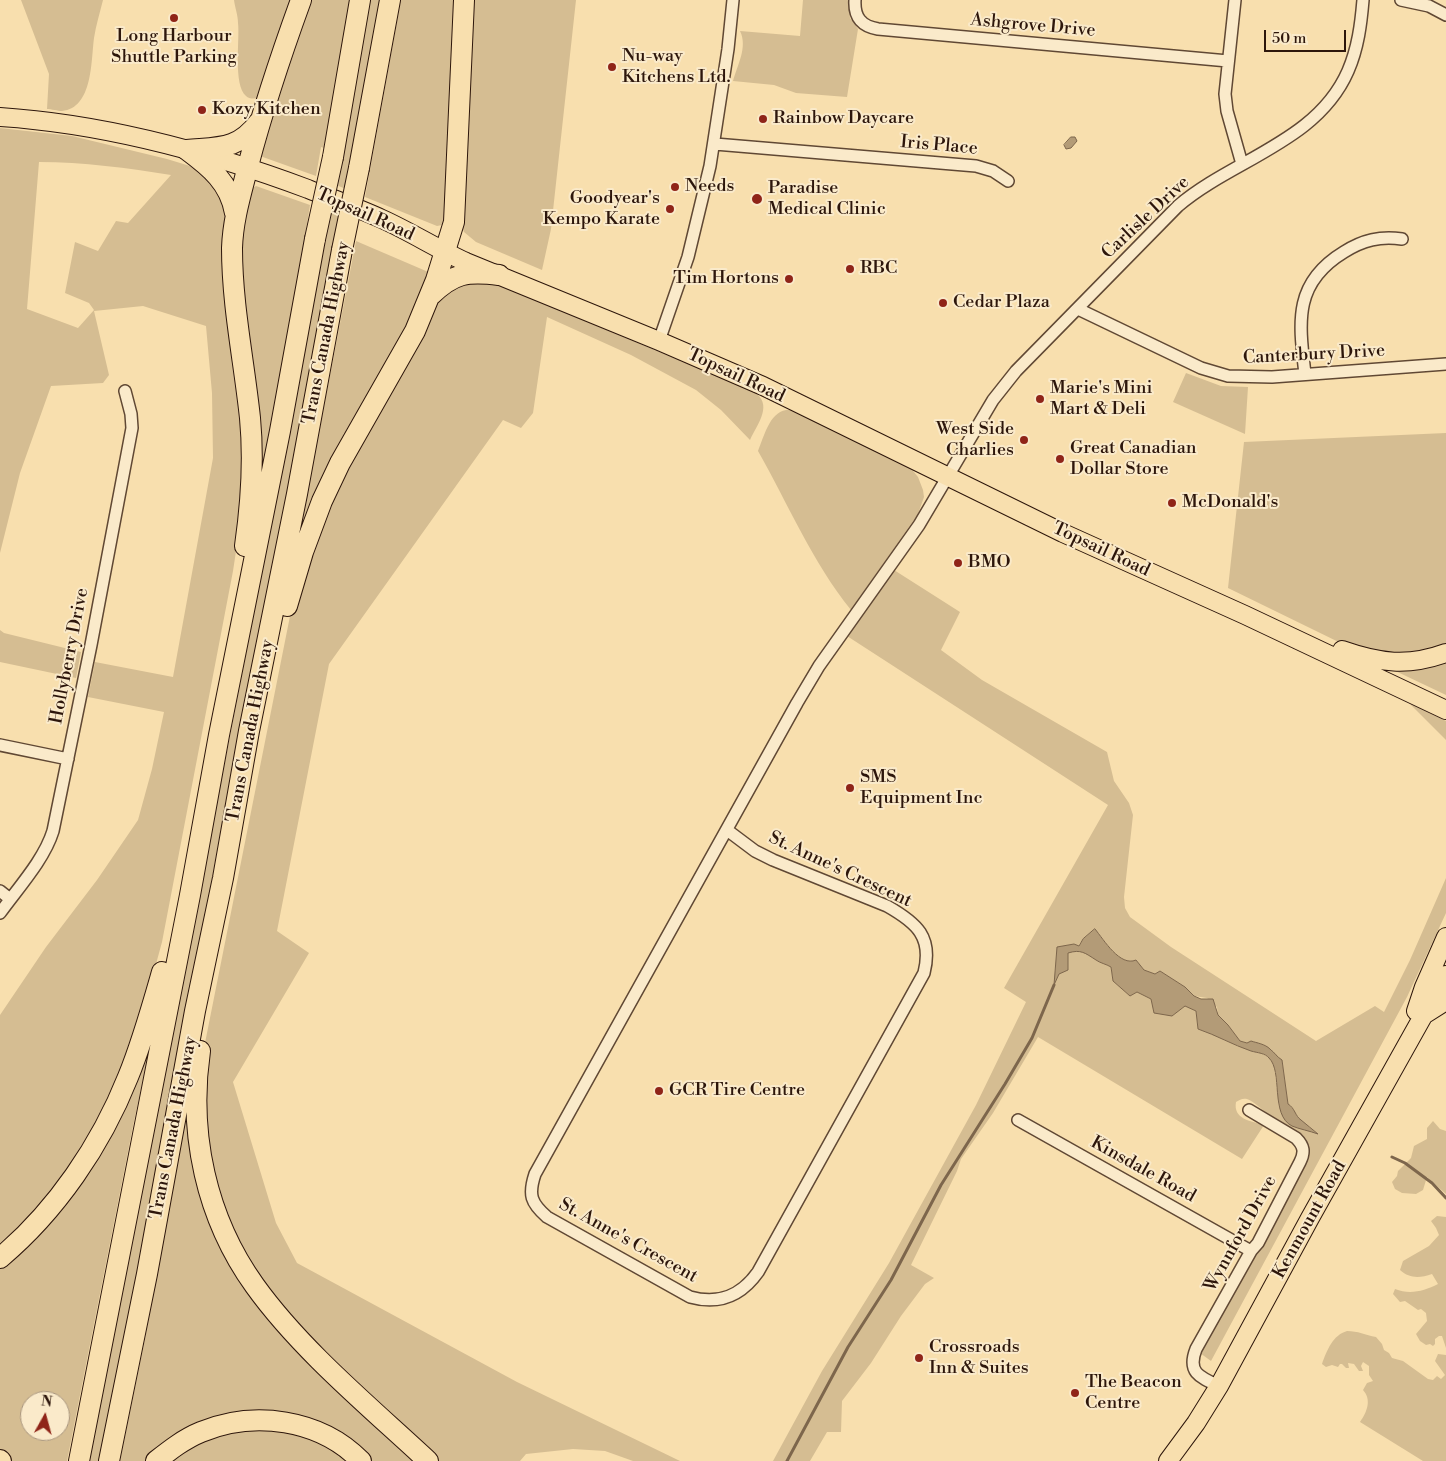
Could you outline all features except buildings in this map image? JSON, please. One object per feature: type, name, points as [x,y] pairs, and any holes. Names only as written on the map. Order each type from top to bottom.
[{"type":"highway","points":[[0,1258],[33,1226],[72,1178],[98,1137],[125,1084],[166,958],[190,848],[205,763],[218,743],[212,723],[246,542],[252,459],[250,418],[232,249],[235,213],[259,122],[301,0]]},
{"type":"highway","name":"Trans Canada Highway","points":[[79,1461],[280,431],[360,0]]},
{"type":"highway","name":"Trans Canada Highway","points":[[109,1461],[195,1011],[223,878],[248,737],[297,494],[342,250],[360,168],[390,0]]},
{"type":"highway","points":[[428,1461],[317,1358],[267,1303],[248,1277],[215,1210],[205,1178],[197,1133],[196,1094],[198,1063],[206,1011],[254,756],[248,737],[262,714],[292,587],[322,500],[340,463],[415,331],[431,295],[454,222],[464,0]]},
{"type":"highway","points":[[187,150],[237,143],[249,135],[259,122]]},
{"type":"highway","points":[[187,150],[212,170],[224,183],[229,191],[235,213]]},
{"type":"highway","points":[[431,295],[455,276],[499,275]]},
{"type":"highway","points":[[156,1461],[177,1445],[199,1433],[234,1422],[253,1420],[273,1421],[309,1428],[328,1436],[361,1461]]},
{"type":"main road","name":"Topsail Road","points":[[0,116],[55,121],[187,150],[248,168],[311,190],[383,219],[444,252],[763,386],[1063,533],[1279,632],[1444,704]]},
{"type":"main road","points":[[1279,632],[1379,661],[1414,661],[1446,652]]},
{"type":"main road","points":[[1402,1052],[1424,987],[1446,937]]},
{"type":"main road","name":"Kenmount Road","points":[[1168,1461],[1196,1423],[1218,1386],[1446,975]]},
{"type":"main road","points":[[1422,1016],[1446,1001]]},
{"type":"street","points":[[659,341],[688,257],[715,144],[733,0]]},
{"type":"street","name":"Ashgrove Drive","points":[[855,0],[855,9],[859,21],[867,27],[878,29],[1228,61]]},
{"type":"street","points":[[1236,0],[1225,85],[1226,103],[1242,164]]},
{"type":"street","name":"Carlisle Drive","points":[[948,477],[1001,388],[1182,203],[1302,128],[1331,101],[1341,86],[1354,54],[1363,0]]},
{"type":"street","points":[[1401,0],[1429,6],[1446,15]]},
{"type":"street","name":"Iris Place","points":[[715,144],[976,166],[993,171],[1008,181]]},
{"type":"street","points":[[1305,374],[1300,335],[1301,318],[1305,294],[1312,281],[1328,263],[1361,242],[1381,238],[1402,239]]},
{"type":"street","name":"Canterbury Drive","points":[[1078,309],[1210,372],[1239,377],[1446,364]]},
{"type":"street","name":"Hollyberry Drive","points":[[0,913],[50,843],[91,645],[132,428],[131,414],[125,391]]},
{"type":"street","name":"St. Anne's Crescent","points":[[727,830],[773,860],[900,913],[911,921],[924,939],[926,962],[924,974],[758,1272],[752,1281],[733,1295],[711,1300],[690,1296],[547,1217],[533,1202],[531,1192],[535,1174],[797,703],[819,666],[919,526],[948,477]]},
{"type":"street","points":[[0,745],[68,759]]},
{"type":"street","points":[[0,891],[10,899]]},
{"type":"street","name":"Wynnford Drive","points":[[1218,1386],[1202,1378],[1196,1372],[1192,1365],[1192,1357],[1251,1251],[1258,1243],[1300,1162],[1304,1150],[1302,1144],[1296,1138],[1249,1110]]},
{"type":"street","name":"Kinsdale Road","points":[[1018,1120],[1251,1251]]},
{"type":"shaded area","points":[[21,0],[103,0],[95,33],[91,70],[85,93],[80,102],[72,108],[62,111],[47,109],[49,74]]},
{"type":"shaded area","points":[[234,0],[296,0],[261,98],[248,97],[242,90],[238,72],[238,20]]},
{"type":"shaded area","points":[[306,0],[350,0],[324,148],[321,147],[316,176],[260,156]]},
{"type":"shaded area","points":[[369,0],[381,0],[346,189],[336,185]]},
{"type":"shaded area","points":[[401,0],[460,0],[446,222],[437,226],[365,197]]},
{"type":"shaded area","points":[[467,0],[576,0],[551,229],[542,270],[476,242],[464,232],[461,224]]},
{"type":"shaded area","points":[[803,0],[849,0],[850,18],[858,29],[847,97],[796,93],[774,85],[733,81],[743,43],[740,31],[800,36]]},
{"type":"shaded area","points":[[0,128],[72,136],[167,159],[203,170],[225,197],[244,419],[240,525],[233,571],[162,942],[140,1023],[103,1116],[54,1191],[0,1249],[0,1015],[46,947],[97,880],[138,820],[152,769],[164,712],[88,697],[95,662],[173,677],[213,458],[212,393],[206,326],[143,306],[94,311],[109,375],[103,383],[51,386],[20,473],[0,553]],"holes":[[[39,162],[105,166],[171,175],[128,223],[116,221],[98,251],[75,242],[65,293],[89,303],[94,310],[78,328],[27,309]]]},
{"type":"shaded area","points":[[1071,137],[1075,137],[1077,141],[1071,148],[1066,149],[1064,145]]},
{"type":"shaded area","points":[[256,186],[310,205],[276,420],[255,499],[237,243],[251,189]]},
{"type":"shaded area","points":[[331,212],[339,215],[287,493],[231,772],[198,957],[127,1326],[99,1461],[88,1461],[278,491]]},
{"type":"shaded area","points":[[356,241],[433,274],[291,577]]},
{"type":"shaded area","points":[[482,278],[753,391],[763,402],[762,414],[750,440],[721,410],[696,390],[631,355],[547,317],[533,413],[521,428],[503,420],[329,664],[277,931],[309,953],[233,1082],[276,1223],[297,1263],[517,1382],[680,1461],[633,1461],[605,1451],[573,1449],[526,1454],[520,1461],[436,1461],[322,1354],[244,1258],[206,1158],[205,1043],[294,596],[325,505],[437,302],[446,288]]},
{"type":"shaded area","points":[[1186,373],[1221,386],[1248,387],[1245,434],[1173,402]]},
{"type":"shaded area","points":[[791,410],[909,466],[918,477],[923,490],[924,497],[918,514],[851,610],[837,592],[813,553],[758,451],[771,421],[780,412]]},
{"type":"shaded area","points":[[1446,433],[1446,647],[1415,656],[1357,651],[1228,588],[1244,442]]},
{"type":"shaded area","points":[[894,570],[960,612],[941,650],[982,680],[1107,752],[1114,781],[1129,803],[1133,815],[1124,897],[1125,908],[1130,917],[1171,947],[1316,1041],[1375,1006],[1384,1012],[1410,960],[1446,878],[1446,913],[1407,997],[1211,1361],[1200,1353],[1257,1254],[1308,1154],[1260,1107],[1247,1099],[1241,1099],[1236,1102],[1237,1112],[1240,1116],[1264,1125],[1242,1159],[1038,1037],[993,1113],[961,1159],[957,1171],[911,1265],[934,1278],[925,1284],[901,1316],[871,1363],[842,1401],[841,1432],[827,1432],[810,1461],[773,1461],[822,1371],[889,1263],[976,1105],[1026,1002],[1004,988],[1108,805],[847,636]],"holes":[[[1095,930],[1113,951],[1124,960],[1136,960],[1144,970],[1155,974],[1160,971],[1185,987],[1194,996],[1207,998],[1217,1007],[1218,1015],[1240,1041],[1271,1049],[1275,1056],[1282,1060],[1288,1104],[1300,1120],[1317,1133],[1291,1125],[1279,1107],[1274,1065],[1270,1058],[1198,1029],[1196,1011],[1185,1006],[1172,1016],[1151,999],[1137,992],[1130,996],[1113,981],[1111,967],[1080,951],[1068,953],[1068,970],[1059,973],[1055,983],[1055,966],[1068,945],[1074,944],[1078,946],[1083,939]]]},
{"type":"shaded area","points":[[0,630],[4,633],[81,652],[76,678],[0,662]]},
{"type":"shaded area","points":[[1446,658],[1446,695],[1387,667]]},
{"type":"shaded area","points":[[1408,702],[1446,721],[1446,740]]},
{"type":"shaded area","points":[[1095,929],[1113,951],[1124,960],[1136,960],[1144,970],[1155,974],[1160,971],[1185,987],[1194,996],[1201,999],[1213,999],[1218,1015],[1240,1041],[1247,1043],[1251,1041],[1272,1050],[1282,1060],[1288,1104],[1299,1118],[1318,1134],[1292,1126],[1285,1120],[1281,1113],[1273,1064],[1267,1056],[1244,1049],[1198,1029],[1196,1011],[1185,1006],[1172,1016],[1154,1013],[1151,999],[1137,992],[1130,996],[1113,981],[1111,967],[1080,952],[1068,953],[1068,970],[1059,974],[1054,985],[1057,947],[1074,944],[1079,946],[1083,939]]},
{"type":"shaded area","points":[[163,991],[134,1121],[67,1461],[10,1461],[0,1451],[0,1266],[55,1208]]},
{"type":"shaded area","points":[[192,1077],[223,1242],[421,1461],[370,1461],[277,1415],[148,1461],[120,1461],[145,1339]]},
{"type":"shaded area","points":[[1433,1121],[1440,1129],[1446,1131],[1446,1194],[1427,1177],[1423,1190],[1416,1194],[1402,1193],[1395,1189],[1392,1182],[1397,1176],[1398,1171],[1411,1158],[1414,1146],[1427,1139],[1427,1128]]},
{"type":"shaded area","points":[[1437,1216],[1446,1217],[1446,1348],[1442,1336],[1435,1339],[1433,1346],[1430,1344],[1426,1345],[1420,1341],[1416,1334],[1427,1321],[1426,1313],[1405,1301],[1400,1302],[1393,1294],[1395,1289],[1406,1292],[1417,1291],[1438,1284],[1432,1274],[1415,1277],[1400,1270],[1403,1261],[1429,1246],[1439,1235],[1431,1221]]},
{"type":"shaded area","points":[[1347,1331],[1376,1337],[1384,1350],[1392,1358],[1403,1361],[1428,1379],[1433,1380],[1437,1376],[1441,1379],[1445,1375],[1435,1361],[1438,1354],[1446,1355],[1446,1461],[1423,1461],[1360,1422],[1365,1414],[1368,1402],[1363,1390],[1367,1383],[1373,1381],[1369,1375],[1369,1366],[1363,1362],[1361,1366],[1363,1371],[1359,1371],[1354,1364],[1348,1363],[1349,1368],[1346,1368],[1342,1364],[1338,1367],[1332,1365],[1326,1367],[1322,1364],[1328,1348],[1334,1340]]},
{"type":"shaded area","points":[[290,1428],[353,1461],[164,1461],[219,1431]]},
{"type":"waterway","points":[[787,1461],[848,1347],[891,1280],[941,1185],[1032,1038],[1054,985]]},
{"type":"waterway","points":[[1392,1157],[1405,1163],[1432,1183],[1446,1198]]},
{"type":"place","name":"Long Harbour Shuttle Parking","points":[[174,18]]},
{"type":"place","name":"Nu-way Kitchens Ltd.","points":[[612,67]]},
{"type":"place","name":"Kozy Kitchen","points":[[202,110]]},
{"type":"place","name":"Rainbow Daycare","points":[[763,119]]},
{"type":"place","name":"Needs","points":[[675,187]]},
{"type":"place","name":"Paradise Medical Clinic","points":[[757,199]]},
{"type":"place","name":"Goodyear's Kempo Karate","points":[[670,209]]},
{"type":"place","name":"RBC","points":[[850,269]]},
{"type":"place","name":"Tim Hortons","points":[[789,279]]},
{"type":"place","name":"Cedar Plaza","points":[[943,303]]},
{"type":"place","name":"Marie's Mini Mart & Deli","points":[[1040,399]]},
{"type":"place","name":"West Side Charlies","points":[[1024,440]]},
{"type":"place","name":"Great Canadian Dollar Store","points":[[1060,459]]},
{"type":"place","name":"McDonald's","points":[[1172,503]]},
{"type":"place","name":"BMO","points":[[958,563]]},
{"type":"place","name":"SMS Equipment Inc","points":[[850,788]]},
{"type":"place","name":"GCR Tire Centre","points":[[659,1091]]},
{"type":"place","name":"Crossroads Inn & Suites","points":[[919,1358]]},
{"type":"place","name":"The Beacon Centre","points":[[1075,1393]]}]
